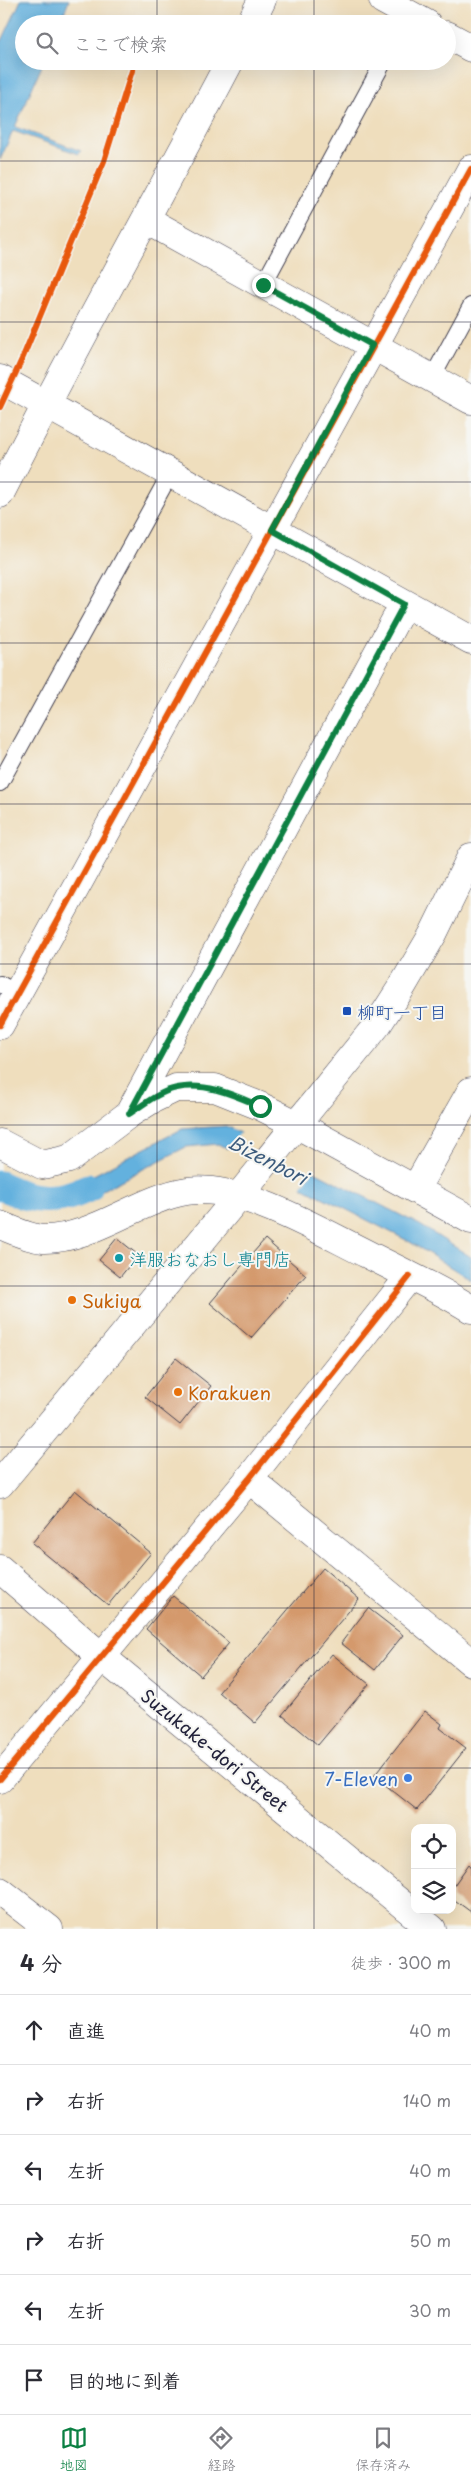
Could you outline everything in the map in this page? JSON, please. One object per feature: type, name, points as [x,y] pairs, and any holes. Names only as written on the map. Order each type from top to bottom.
[{"type":"main road","points":[[254,15],[262,0]]},
{"type":"main road","points":[[383,0],[406,15]]},
{"type":"main road","points":[[456,40],[471,48]]},
{"type":"main road","points":[[0,494],[46,404],[147,220],[225,70]]},
{"type":"main road","points":[[0,1025],[9,988],[272,530],[372,345],[471,169]]},
{"type":"main road","points":[[147,220],[471,400]]},
{"type":"main road","points":[[0,379],[471,640]]},
{"type":"main road","points":[[129,1114],[404,604]]},
{"type":"main road","points":[[0,1484],[246,1187],[378,1024],[403,986],[433,934],[471,857]]},
{"type":"main road","points":[[0,1143],[42,1165],[69,1158],[129,1114],[151,1100],[176,1088],[215,1088],[260,1106],[293,1129],[416,1188],[471,1220]]},
{"type":"main road","points":[[416,1188],[471,1091]]},
{"type":"main road","points":[[0,1225],[22,1234],[43,1239],[65,1236],[106,1223],[167,1196],[188,1191],[212,1191],[246,1187],[284,1213],[471,1309]]},
{"type":"main road","points":[[0,1779],[249,1479],[410,1276]]},
{"type":"main road","points":[[249,1479],[471,1662]]},
{"type":"main road","name":"Suzukake-dori Street","points":[[0,1569],[102,1657],[432,1929]]},
{"type":"main road","points":[[0,1891],[49,1929]]},
{"type":"lane","points":[[263,285],[379,70]]},
{"type":"lane","points":[[432,378],[471,306]]},
{"type":"lane","points":[[0,783],[170,474]]},
{"type":"water","points":[[21,0],[69,0],[63,15],[15,15],[15,70],[40,70],[15,127],[81,151],[79,154],[13,131],[0,160],[0,45]]},
{"type":"water","points":[[226,1126],[420,1225],[471,1257],[471,1280],[410,1242],[218,1144],[186,1147],[85,1199],[52,1210],[49,1192],[80,1182],[182,1129]]},
{"type":"pier","points":[[242,1131],[315,1168],[300,1189],[226,1151]]},
{"type":"building","name":"洋服おなおし専門店","points":[[117,1238],[138,1255],[120,1277],[99,1260]]},
{"type":"building","points":[[265,1239],[306,1275],[251,1338],[210,1303]]},
{"type":"building","name":"Korakuen","points":[[176,1358],[211,1386],[180,1425],[145,1397]]},
{"type":"building","points":[[75,1490],[151,1553],[108,1605],[32,1543]]},
{"type":"building","points":[[323,1568],[359,1599],[255,1723],[219,1692]]},
{"type":"building","points":[[173,1596],[229,1643],[201,1676],[146,1629]]},
{"type":"building","points":[[368,1608],[403,1635],[375,1670],[341,1643]]},
{"type":"building","points":[[332,1654],[369,1684],[318,1745],[282,1715]]},
{"type":"building","points":[[425,1711],[442,1724],[440,1728],[466,1748],[417,1810],[374,1776]]},
{"type":"building","points":[[469,1864],[471,1866],[471,1912],[456,1901],[456,1882]]},
{"type":"waterway","name":"Bizenbori","points":[[0,1185],[22,1194],[44,1198],[65,1197],[88,1188]]},
{"type":"cycle path","points":[[0,407],[23,357],[104,161],[132,70]]},
{"type":"cycle path","points":[[0,1025],[471,169]]},
{"type":"cycle path","points":[[0,1779],[249,1479],[410,1276]]},
{"type":"place","name":"柳町一丁目","points":[[347,1011]]},
{"type":"place","name":"洋服おなおし専門店","points":[[119,1258]]},
{"type":"place","name":"Sukiya","points":[[72,1300]]},
{"type":"place","name":"Korakuen","points":[[178,1392]]},
{"type":"place","name":"7-Eleven","points":[[408,1778]]},
{"type":"route","points":[[260,1106],[215,1088],[176,1088],[151,1100],[129,1114],[404,604],[272,530],[372,345],[263,285]]}]
